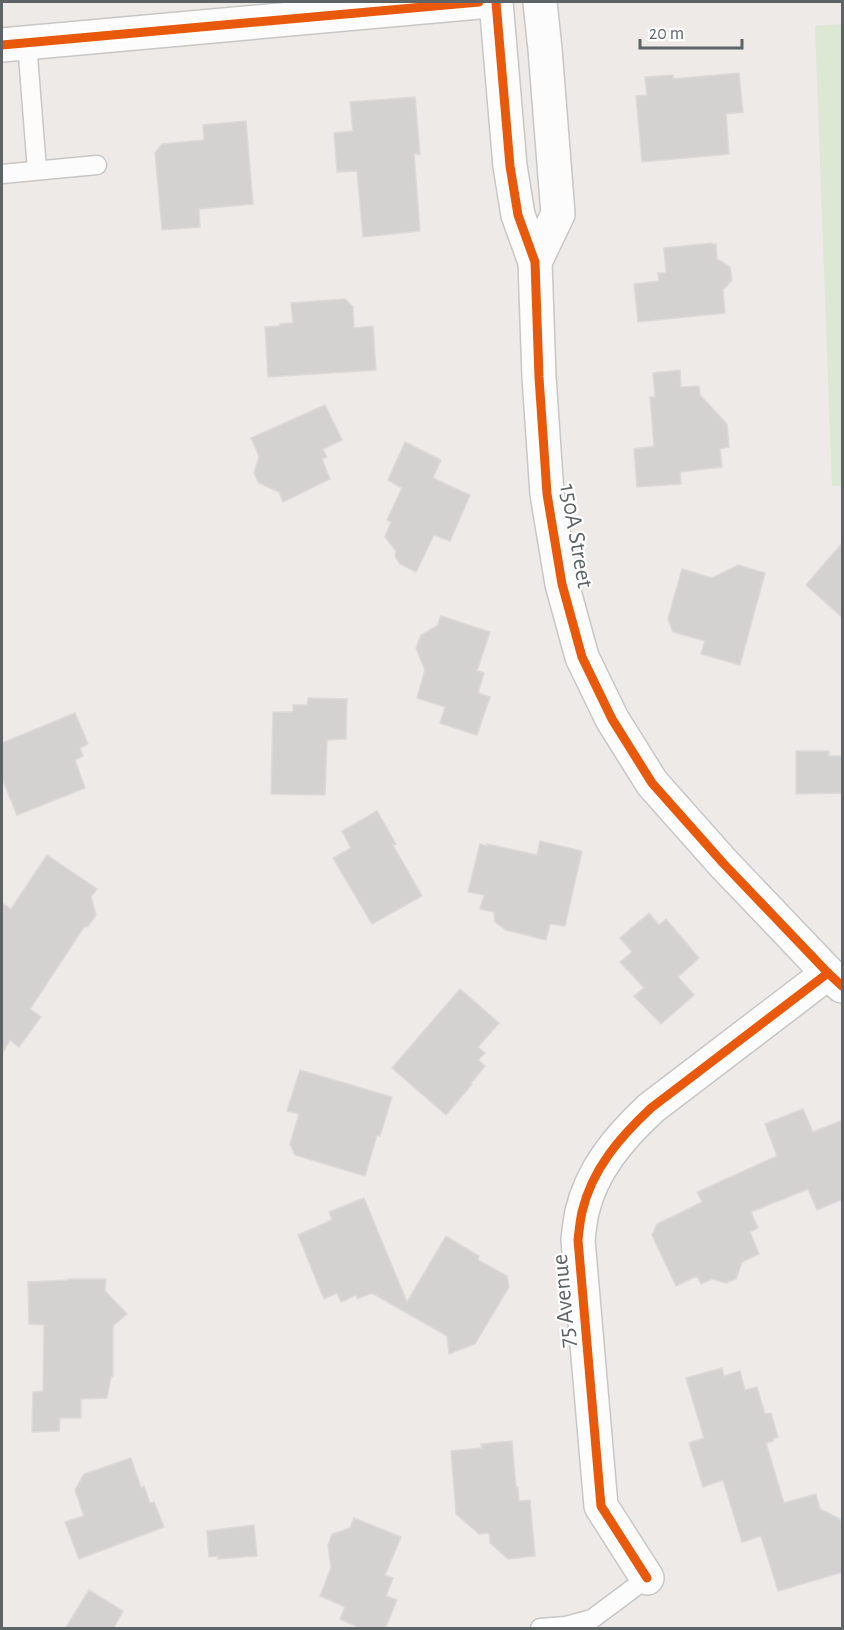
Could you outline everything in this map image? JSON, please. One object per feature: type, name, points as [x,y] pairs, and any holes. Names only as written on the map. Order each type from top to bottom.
[{"type":"street","points":[[14,44],[479,2]]},
{"type":"street","name":"150A Street","points":[[496,2],[513,186],[518,215],[535,262],[539,377],[547,494],[562,584],[582,657],[612,719],[652,783],[723,863],[835,979]]},
{"type":"street","name":"150A Street","points":[[535,262],[558,214],[540,2]]},
{"type":"street","name":"75 Avenue","points":[[648,1578],[601,1506],[578,1240],[582,1212],[592,1183],[607,1156],[628,1130],[651,1108],[835,979]]},
{"type":"lane","points":[[14,44],[37,171]]},
{"type":"lane","points":[[2,174],[97,165]]},
{"type":"lane","points":[[540,1629],[566,1626],[592,1619],[648,1578]]},
{"type":"green space","points":[[842,24],[842,485],[832,486],[815,26]]},
{"type":"building","points":[[739,73],[743,112],[726,114],[729,154],[642,162],[636,96],[647,95],[645,77],[673,75],[673,79]]},
{"type":"building","points":[[415,97],[420,154],[414,154],[420,231],[363,237],[357,171],[337,172],[334,133],[353,131],[350,102]]},
{"type":"building","points":[[246,121],[253,204],[199,209],[200,227],[162,230],[155,153],[162,144],[204,140],[203,125]]},
{"type":"building","points":[[712,243],[712,245],[716,244],[717,259],[730,267],[732,280],[723,290],[725,313],[638,322],[634,284],[659,281],[658,273],[666,273],[664,248]]},
{"type":"building","points":[[345,299],[353,307],[354,328],[373,326],[376,370],[268,377],[265,327],[293,323],[291,303]]},
{"type":"building","points":[[680,370],[681,387],[699,386],[700,395],[727,424],[729,447],[720,449],[722,467],[680,472],[681,484],[637,487],[634,449],[654,446],[650,397],[655,397],[653,373]]},
{"type":"building","points":[[325,405],[342,440],[323,449],[327,457],[322,459],[330,479],[283,502],[279,492],[259,483],[254,473],[259,456],[251,438]]},
{"type":"building","points":[[405,442],[441,460],[433,478],[470,495],[450,541],[434,535],[416,572],[400,564],[395,556],[396,551],[385,537],[391,522],[387,520],[402,488],[388,480]]},
{"type":"building","points":[[843,542],[843,618],[806,585]]},
{"type":"building","points":[[738,565],[765,573],[740,665],[701,654],[705,641],[673,632],[668,619],[682,569],[712,578]]},
{"type":"building","points":[[441,616],[490,632],[477,671],[484,673],[478,693],[490,697],[477,735],[440,723],[445,707],[417,698],[425,670],[416,648],[421,635],[437,626]]},
{"type":"building","points":[[308,698],[347,699],[346,739],[327,740],[325,795],[271,794],[273,712],[293,712],[293,705],[307,705]]},
{"type":"building","points":[[75,713],[88,744],[80,748],[83,756],[75,760],[85,788],[17,815],[2,778],[2,743]]},
{"type":"building","points":[[796,751],[829,751],[829,756],[843,756],[843,793],[796,794]]},
{"type":"building","points":[[377,811],[422,896],[372,924],[333,858],[351,848],[342,831]]},
{"type":"building","points":[[540,841],[582,851],[565,926],[550,924],[546,940],[506,930],[495,922],[494,912],[480,909],[484,895],[468,892],[480,844],[537,855]]},
{"type":"building","points":[[47,855],[97,889],[91,897],[96,915],[88,926],[84,927],[30,1009],[41,1017],[19,1047],[10,1040],[2,1054],[2,903],[11,909]]},
{"type":"building","points":[[649,913],[659,925],[666,919],[699,958],[678,977],[694,995],[661,1024],[634,996],[644,988],[620,962],[632,952],[620,938]]},
{"type":"building","points":[[460,989],[499,1023],[478,1047],[485,1053],[478,1060],[485,1066],[446,1115],[392,1068]]},
{"type":"building","points":[[300,1070],[392,1097],[380,1136],[377,1135],[365,1176],[295,1155],[290,1144],[299,1114],[287,1111]]},
{"type":"building","points":[[803,1109],[813,1132],[843,1120],[843,1199],[817,1210],[808,1189],[751,1212],[758,1228],[750,1232],[759,1254],[742,1262],[736,1279],[726,1283],[712,1279],[701,1284],[697,1276],[676,1286],[652,1235],[657,1224],[702,1202],[697,1192],[777,1156],[765,1124]]},
{"type":"building","points":[[364,1198],[407,1302],[446,1236],[479,1256],[478,1260],[507,1276],[509,1287],[475,1344],[449,1354],[447,1336],[372,1293],[357,1299],[356,1295],[341,1302],[337,1293],[324,1299],[298,1235],[332,1220],[329,1212]]},
{"type":"building","points":[[106,1279],[105,1291],[127,1314],[113,1326],[113,1377],[111,1377],[107,1398],[81,1399],[81,1418],[60,1418],[59,1431],[32,1432],[33,1392],[43,1391],[44,1325],[29,1324],[28,1282]]},
{"type":"building","points":[[722,1368],[724,1376],[740,1371],[745,1390],[757,1387],[765,1414],[771,1413],[778,1437],[766,1443],[784,1503],[816,1494],[820,1509],[840,1519],[843,1572],[778,1591],[761,1536],[742,1542],[723,1480],[703,1487],[689,1443],[704,1438],[686,1378]]},
{"type":"building","points":[[512,1441],[519,1501],[530,1500],[535,1556],[508,1559],[490,1543],[489,1533],[479,1534],[456,1514],[451,1451],[482,1448],[481,1444]]},
{"type":"building","points":[[131,1458],[141,1488],[144,1486],[150,1503],[154,1502],[164,1527],[79,1559],[65,1522],[84,1516],[75,1490],[84,1474]]},
{"type":"building","points":[[354,1518],[401,1537],[385,1575],[393,1578],[386,1596],[397,1600],[385,1629],[362,1629],[340,1619],[345,1607],[320,1596],[331,1568],[328,1545],[332,1534],[350,1528]]},
{"type":"building","points":[[254,1525],[257,1556],[218,1559],[218,1556],[209,1557],[207,1531]]},
{"type":"building","points":[[89,1590],[123,1611],[113,1629],[65,1629]]},
{"type":"cycle path","points":[[2,45],[479,2]]},
{"type":"cycle path","points":[[496,2],[510,166],[518,215],[535,262],[539,377],[547,494],[562,584],[582,657],[612,719],[652,783],[723,863],[842,986]]},
{"type":"cycle path","points":[[647,1578],[601,1506],[578,1240],[581,1215],[600,1168],[618,1142],[651,1108],[828,973]]}]
